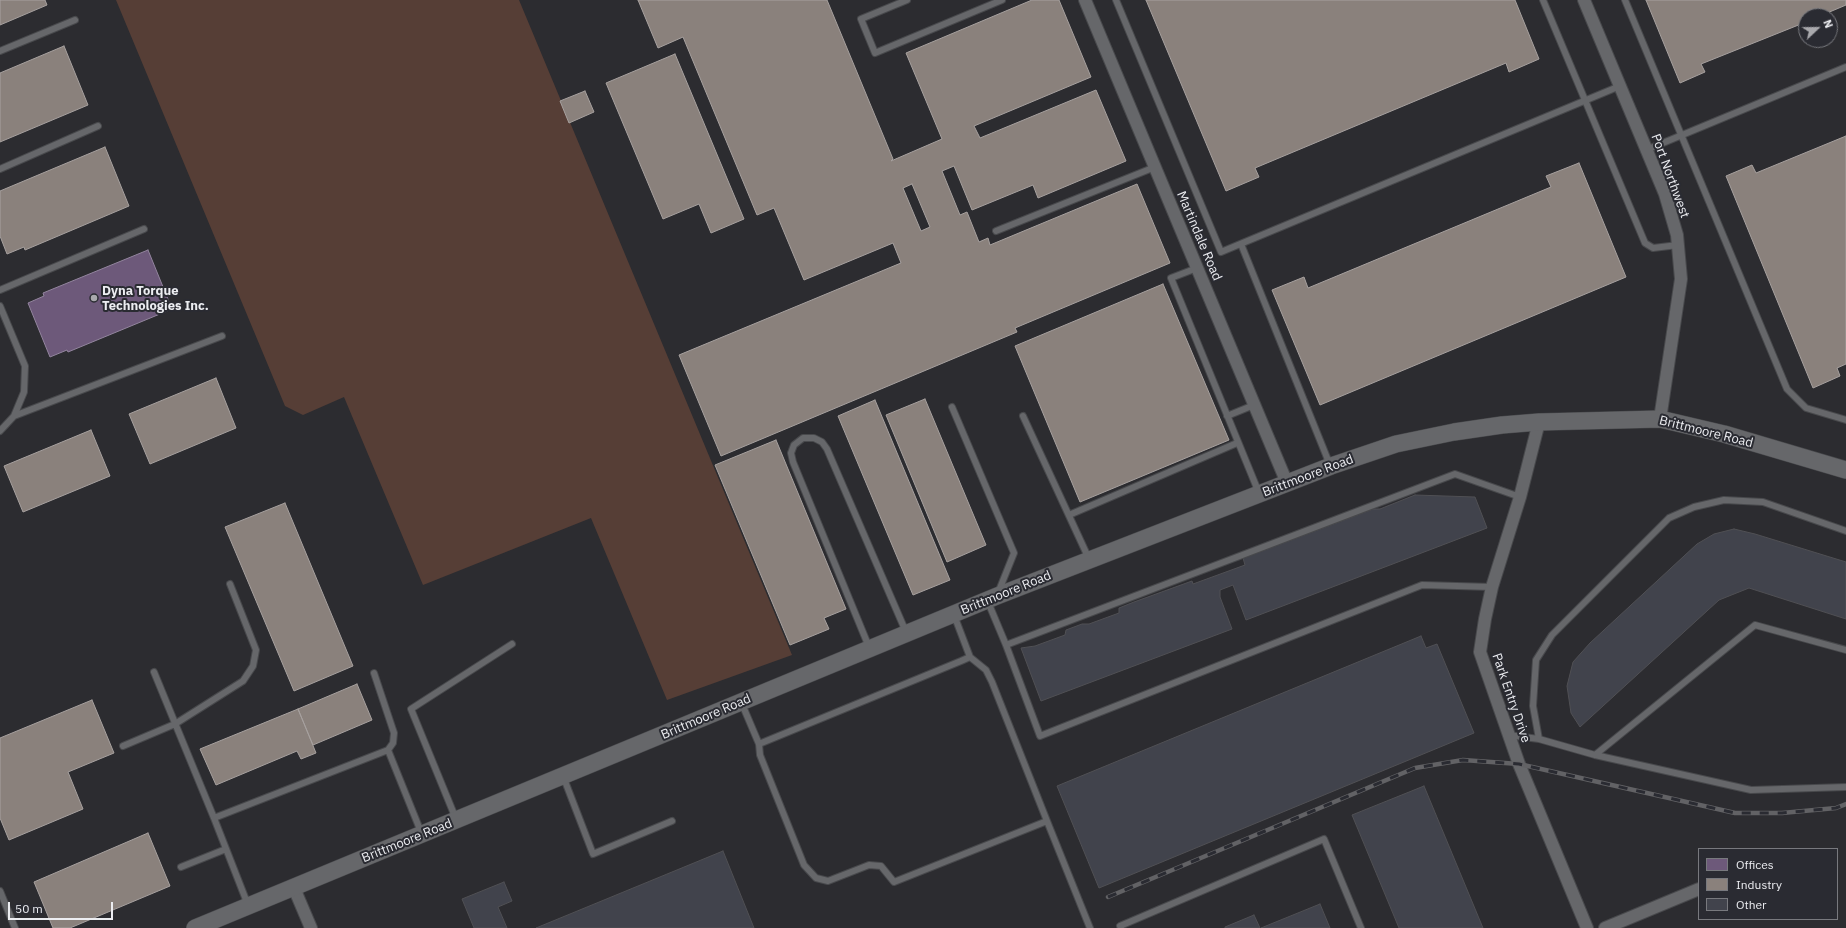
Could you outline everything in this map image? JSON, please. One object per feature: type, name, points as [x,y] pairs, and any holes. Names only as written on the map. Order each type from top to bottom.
[{"type":"main road","name":"Brittmoore Road","points":[[195,928],[992,598],[1331,466],[1396,444],[1461,431],[1539,422],[1660,419],[1724,434],[1846,470]]},
{"type":"street","name":"Martindale Road","points":[[1085,0],[1287,484]]},
{"type":"street","name":"Port Northwest","points":[[1584,0],[1665,194],[1677,235],[1681,278],[1660,419]]},
{"type":"street","name":"Park Entry Drive","points":[[1539,422],[1520,497],[1492,587],[1485,618],[1480,652],[1508,735],[1587,928]]},
{"type":"street","points":[[294,888],[311,928]]},
{"type":"street","points":[[1605,928],[1698,889]]},
{"type":"lane","points":[[907,0],[861,19],[875,53],[1002,0]]},
{"type":"lane","points":[[1116,0],[1221,252],[1620,86]]},
{"type":"lane","points":[[1543,0],[1645,243],[1653,248],[1678,245]]},
{"type":"lane","points":[[1625,0],[1786,389],[1806,408],[1846,420]]},
{"type":"lane","points":[[0,51],[75,20]]},
{"type":"lane","points":[[1646,150],[1846,67]]},
{"type":"lane","points":[[0,168],[98,126]]},
{"type":"lane","points":[[996,230],[1155,167]]},
{"type":"lane","points":[[0,290],[144,229]]},
{"type":"lane","points":[[1241,244],[1331,466]]},
{"type":"lane","points":[[1197,268],[1171,278],[1259,494]]},
{"type":"lane","points":[[0,306],[25,366],[24,392],[14,416],[0,431]]},
{"type":"lane","points":[[14,416],[222,336]]},
{"type":"lane","points":[[1227,416],[1254,405]]},
{"type":"lane","points":[[952,407],[1014,552],[992,598],[1006,645],[1040,736],[1422,585],[1492,587]]},
{"type":"lane","points":[[1023,416],[1090,560]]},
{"type":"lane","points":[[869,648],[792,462],[791,453],[794,445],[803,438],[814,438],[822,442],[827,450],[906,633]]},
{"type":"lane","points":[[1069,515],[1237,443]]},
{"type":"lane","points":[[1006,645],[1454,474],[1520,497]]},
{"type":"lane","points":[[1539,739],[1533,706],[1536,660],[1552,635],[1669,518],[1694,507],[1724,500],[1763,502],[1846,531]]},
{"type":"lane","points":[[123,746],[176,724],[243,681],[253,666],[256,650],[254,641],[230,584]]},
{"type":"lane","points":[[954,614],[970,657],[986,670],[992,682],[1090,928]]},
{"type":"lane","points":[[1595,755],[1755,625],[1846,650]]},
{"type":"lane","points":[[457,820],[411,709],[512,644]]},
{"type":"lane","points":[[759,744],[970,657]]},
{"type":"lane","points":[[154,672],[214,818],[248,906]]},
{"type":"lane","points":[[214,818],[388,750],[393,743],[394,733],[374,673]]},
{"type":"lane","points":[[741,702],[759,744],[760,755],[804,865],[816,878],[828,881],[869,865],[881,866],[894,882],[1047,821]]},
{"type":"lane","points":[[1508,735],[1539,739],[1595,755],[1751,790],[1846,787]]},
{"type":"lane","points":[[388,750],[422,835]]},
{"type":"lane","points":[[563,776],[593,854],[672,821]]},
{"type":"lane","points":[[1121,928],[1120,926],[1324,839],[1361,928]]},
{"type":"lane","points":[[181,867],[226,849]]},
{"type":"lane","points":[[0,891],[15,928]]},
{"type":"shaded area","points":[[116,0],[519,0],[792,655],[667,700],[591,518],[423,585],[344,397],[303,415],[285,406]]},
{"type":"building: Offices","points":[[148,250],[172,309],[68,352],[67,350],[50,357],[28,303],[44,296],[43,293]]},
{"type":"building: Industry","points":[[0,0],[45,0],[47,5],[0,25]]},
{"type":"building: Industry","points":[[638,0],[827,0],[893,159],[891,161],[942,139],[906,53],[1032,0],[1059,0],[1091,77],[974,126],[980,138],[1096,90],[1126,161],[1038,198],[1033,185],[972,210],[954,166],[942,171],[960,215],[967,212],[979,242],[988,238],[990,245],[1137,184],[1170,263],[1015,328],[1017,332],[721,456],[679,355],[901,263],[893,243],[804,280],[774,208],[757,215],[683,37],[658,48]],"holes":[[[912,184],[930,227],[921,231],[903,188]]]},
{"type":"building: Industry","points":[[1146,0],[1515,0],[1539,59],[1509,72],[1506,63],[1255,168],[1259,177],[1226,191]]},
{"type":"building: Industry","points":[[1646,0],[1846,0],[1846,5],[1838,8],[1798,8],[1798,25],[1701,64],[1705,72],[1680,83]]},
{"type":"building: Industry","points":[[64,46],[88,105],[0,142],[0,73]]},
{"type":"building: Industry","points":[[675,54],[744,219],[711,233],[699,204],[663,219],[606,83]]},
{"type":"building: Industry","points":[[585,91],[594,112],[569,123],[560,101]]},
{"type":"building: Industry","points":[[1846,136],[1846,364],[1837,368],[1840,376],[1813,388],[1726,176],[1752,165],[1756,173]]},
{"type":"building: Industry","points":[[105,147],[129,206],[25,250],[24,247],[7,254],[0,236],[0,191]]},
{"type":"building: Industry","points":[[1579,163],[1626,277],[1320,405],[1272,290],[1304,277],[1308,288],[1551,187],[1546,176]]},
{"type":"building: Industry","points":[[1163,284],[1229,440],[1080,502],[1015,346]]},
{"type":"building: Industry","points":[[216,378],[236,428],[150,464],[129,414]]},
{"type":"building: Industry","points":[[925,399],[986,545],[947,562],[886,415]]},
{"type":"building: Industry","points":[[875,400],[950,580],[913,595],[838,416]]},
{"type":"building: Industry","points":[[91,430],[110,476],[23,512],[4,466]]},
{"type":"building: Industry","points":[[776,440],[846,609],[824,618],[829,629],[790,645],[715,465]]},
{"type":"building: Industry","points":[[285,503],[353,666],[294,691],[225,527]]},
{"type":"building: Industry","points":[[357,684],[372,720],[313,745],[298,709]]},
{"type":"building: Industry","points":[[92,700],[114,753],[68,772],[83,809],[9,840],[0,818],[0,738]]},
{"type":"building: Industry","points":[[298,709],[316,753],[301,759],[297,751],[216,785],[200,749]]},
{"type":"building: Industry","points":[[148,833],[170,886],[70,928],[53,928],[34,882]]},
{"type":"building: Other","points":[[1415,495],[1475,497],[1487,528],[1246,620],[1233,585],[1220,590],[1220,597],[1232,629],[1041,701],[1021,648],[1035,646],[1065,635],[1066,630],[1082,624],[1089,624],[1119,613],[1119,608],[1134,602],[1192,581],[1193,584],[1245,565],[1243,558],[1373,509],[1380,509]]},
{"type":"building: Other","points":[[1734,529],[1846,562],[1846,619],[1749,588],[1719,600],[1580,727],[1571,713],[1567,686],[1573,662],[1590,643],[1697,544],[1714,534]]},
{"type":"building: Other","points":[[1421,636],[1426,648],[1437,644],[1474,733],[1099,888],[1057,786]]},
{"type":"building: Other","points":[[1424,786],[1483,928],[1399,928],[1352,815]]},
{"type":"building: Other","points":[[723,851],[754,928],[536,928]]},
{"type":"building: Other","points":[[504,882],[512,901],[498,907],[507,928],[474,928],[462,899]]},
{"type":"building: Other","points":[[1320,904],[1330,928],[1261,928]]},
{"type":"building: Other","points":[[1254,915],[1260,928],[1225,928],[1225,927]]},
{"type":"railway","points":[[1108,897],[1415,768],[1463,760],[1519,764],[1735,813],[1782,813],[1836,808],[1846,804]]},
{"type":"place","name":"Dyna Torque Technologies Inc.","points":[[94,298]]}]
